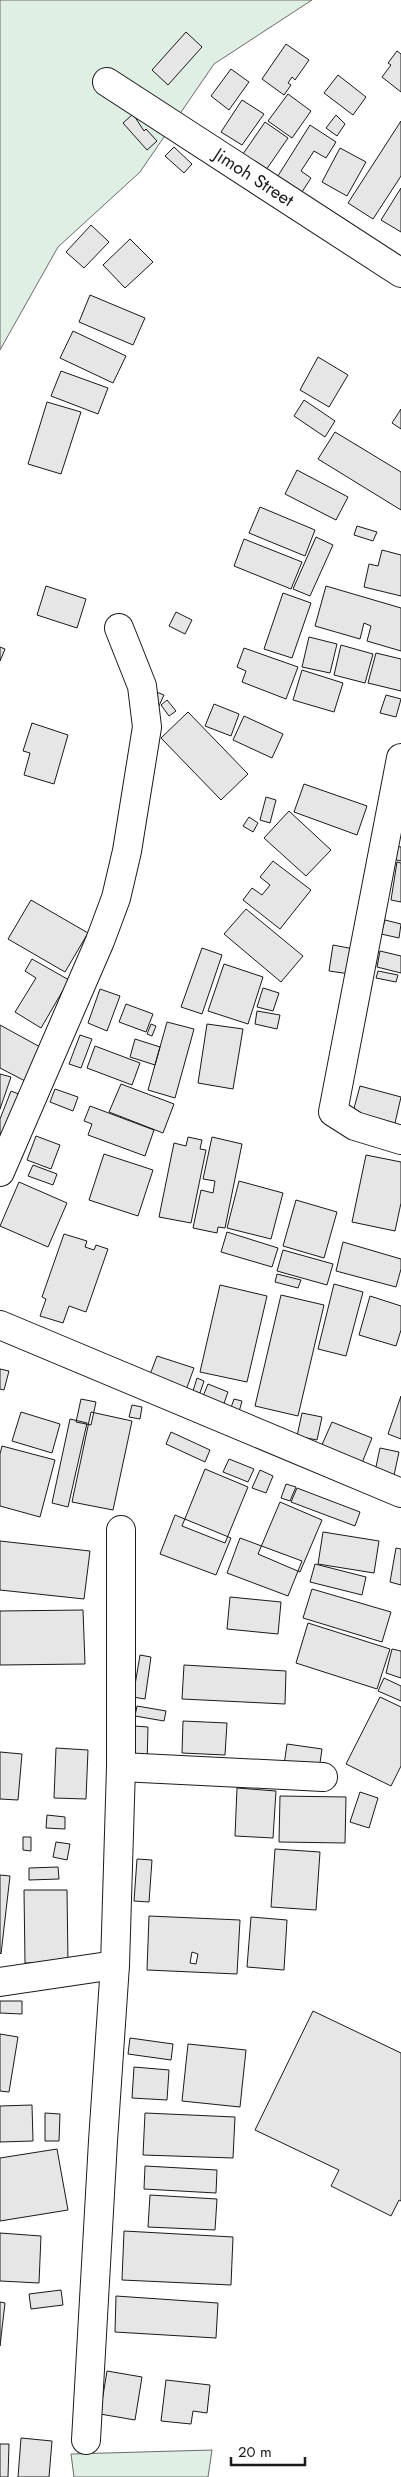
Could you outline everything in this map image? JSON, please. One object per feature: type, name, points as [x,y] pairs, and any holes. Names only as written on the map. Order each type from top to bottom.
[{"type":"street","name":"Jimoh Street","points":[[107,82],[401,273]]},
{"type":"street","points":[[0,1172],[100,942],[116,898],[127,851],[147,728],[142,686],[119,628]]},
{"type":"street","points":[[401,758],[333,1112],[355,1126],[401,1140]]},
{"type":"street","points":[[0,1325],[401,1493]]},
{"type":"street","points":[[86,2440],[102,2140],[115,1965],[121,1767],[121,1530]]},
{"type":"street","points":[[121,1767],[323,1777]]},
{"type":"street","points":[[0,1982],[115,1965]]},
{"type":"green space","points":[[0,0],[312,0],[214,64],[140,172],[58,247],[0,350]]},
{"type":"green space","points":[[212,2450],[208,2477],[74,2477],[71,2454]]},
{"type":"building","points":[[186,32],[202,47],[168,85],[152,70]]},
{"type":"building","points":[[286,44],[309,60],[295,80],[292,77],[288,83],[291,85],[284,95],[262,79]]},
{"type":"building","points":[[397,51],[401,54],[401,92],[382,77],[391,65],[388,63]]},
{"type":"building","points":[[231,69],[249,82],[229,110],[211,96]]},
{"type":"building","points":[[338,75],[366,97],[353,115],[324,93]]},
{"type":"building","points":[[288,94],[311,111],[292,138],[268,121]]},
{"type":"building","points":[[242,100],[264,114],[242,145],[221,132]]},
{"type":"building","points":[[133,114],[144,131],[146,129],[157,141],[147,150],[123,123]]},
{"type":"building","points":[[336,115],[345,124],[337,136],[326,128]]},
{"type":"building","points":[[401,121],[401,176],[373,219],[348,203]]},
{"type":"building","points":[[265,122],[288,138],[266,170],[243,154]]},
{"type":"building","points":[[310,125],[336,142],[326,158],[314,151],[301,171],[311,178],[300,195],[276,179]]},
{"type":"building","points":[[174,147],[192,164],[184,173],[165,156]]},
{"type":"building","points":[[340,148],[366,162],[347,196],[322,182]]},
{"type":"building","points":[[401,188],[401,232],[381,220]]},
{"type":"building","points":[[91,225],[109,242],[84,268],[66,252]]},
{"type":"building","points":[[130,239],[153,262],[125,288],[103,265]]},
{"type":"building","points":[[90,295],[145,318],[133,345],[79,322]]},
{"type":"building","points":[[73,331],[126,356],[113,383],[60,358]]},
{"type":"building","points":[[318,357],[348,375],[329,407],[300,390]]},
{"type":"building","points":[[61,371],[108,388],[98,414],[51,396]]},
{"type":"building","points":[[304,400],[335,421],[325,437],[294,416]]},
{"type":"building","points":[[47,402],[81,412],[61,474],[28,464]]},
{"type":"building","points":[[401,409],[401,429],[392,423]]},
{"type":"building","points":[[335,432],[401,472],[401,510],[318,459]]},
{"type":"building","points":[[297,470],[348,497],[336,520],[285,494]]},
{"type":"building","points":[[260,507],[315,530],[305,556],[249,533]]},
{"type":"building","points":[[357,526],[377,532],[373,541],[354,535]]},
{"type":"building","points":[[316,537],[333,545],[310,596],[293,589]]},
{"type":"building","points":[[244,539],[302,562],[291,589],[234,566]]},
{"type":"building","points":[[382,550],[401,555],[401,596],[364,587],[369,564],[378,566]]},
{"type":"building","points":[[46,586],[86,599],[77,628],[37,615]]},
{"type":"building","points":[[326,586],[401,608],[401,651],[367,641],[371,626],[364,623],[360,639],[315,626]]},
{"type":"building","points":[[283,593],[311,603],[292,658],[264,649]]},
{"type":"building","points":[[176,612],[192,620],[185,634],[169,626]]},
{"type":"building","points":[[309,637],[337,644],[330,673],[302,667]]},
{"type":"building","points":[[341,645],[373,654],[365,683],[334,675]]},
{"type":"building","points":[[0,647],[5,649],[0,661]]},
{"type":"building","points":[[244,648],[298,667],[286,699],[242,682],[246,671],[237,667]]},
{"type":"building","points":[[376,653],[401,659],[401,691],[368,683]]},
{"type":"building","points":[[302,670],[343,683],[334,712],[293,700]]},
{"type":"building","points":[[154,691],[164,695],[158,708]]},
{"type":"building","points":[[386,695],[401,699],[396,717],[380,713]]},
{"type":"building","points":[[167,700],[176,711],[169,716],[161,705]]},
{"type":"building","points":[[214,704],[239,714],[231,736],[205,726]]},
{"type":"building","points":[[188,712],[248,774],[221,800],[161,738]]},
{"type":"building","points":[[244,716],[283,734],[272,758],[233,740]]},
{"type":"building","points":[[32,723],[68,735],[54,784],[24,775],[30,753],[23,751]]},
{"type":"building","points":[[304,784],[367,806],[357,835],[294,812]]},
{"type":"building","points":[[266,797],[276,800],[270,823],[260,820]]},
{"type":"building","points":[[289,811],[331,850],[306,876],[264,838]]},
{"type":"building","points":[[249,817],[258,823],[253,832],[243,826]]},
{"type":"building","points":[[395,846],[401,847],[401,861],[393,859]]},
{"type":"building","points":[[273,861],[311,890],[280,929],[243,900],[252,888],[262,895],[270,885],[260,877]]},
{"type":"building","points":[[397,862],[401,863],[401,902],[391,900]]},
{"type":"building","points":[[31,900],[88,933],[65,972],[8,939]]},
{"type":"building","points":[[246,909],[303,956],[281,982],[224,934]]},
{"type":"building","points":[[385,920],[401,924],[399,938],[381,934]]},
{"type":"building","points":[[333,945],[354,949],[350,974],[329,971]]},
{"type":"building","points":[[202,948],[222,955],[202,1014],[181,1007]]},
{"type":"building","points":[[380,951],[401,956],[401,973],[377,967]]},
{"type":"building","points":[[32,959],[69,980],[41,1028],[15,1012],[36,978],[25,971]]},
{"type":"building","points":[[224,964],[263,977],[248,1024],[208,1011]]},
{"type":"building","points":[[378,971],[398,975],[396,982],[376,978]]},
{"type":"building","points":[[263,988],[279,993],[273,1011],[257,1007]]},
{"type":"building","points":[[100,989],[120,996],[107,1031],[88,1023]]},
{"type":"building","points":[[126,1004],[153,1014],[146,1032],[119,1022]]},
{"type":"building","points":[[257,1011],[280,1015],[277,1029],[255,1024]]},
{"type":"building","points":[[167,1022],[194,1029],[175,1098],[148,1090]]},
{"type":"building","points":[[151,1024],[156,1026],[152,1036],[147,1034]]},
{"type":"building","points":[[207,1024],[243,1029],[233,1089],[198,1083]]},
{"type":"building","points":[[0,1025],[42,1048],[25,1081],[0,1068]]},
{"type":"building","points":[[80,1035],[92,1039],[81,1068],[69,1064]]},
{"type":"building","points":[[135,1039],[160,1047],[155,1065],[130,1057]]},
{"type":"building","points":[[95,1046],[140,1063],[132,1085],[87,1068]]},
{"type":"building","points":[[0,1074],[11,1077],[0,1109]]},
{"type":"building","points":[[121,1084],[174,1104],[163,1133],[109,1112]]},
{"type":"building","points":[[360,1086],[401,1097],[395,1123],[353,1112]]},
{"type":"building","points":[[55,1089],[78,1097],[73,1111],[50,1102]]},
{"type":"building","points":[[11,1091],[29,1098],[14,1138],[0,1133],[0,1119]]},
{"type":"building","points":[[90,1106],[154,1130],[145,1156],[88,1135],[92,1124],[84,1121]]},
{"type":"building","points":[[36,1136],[60,1145],[51,1169],[27,1160]]},
{"type":"building","points":[[188,1137],[202,1140],[200,1149],[206,1150],[191,1223],[159,1217],[174,1143],[186,1146]]},
{"type":"building","points":[[212,1137],[242,1144],[225,1228],[218,1227],[217,1233],[193,1228],[201,1190],[213,1193],[215,1181],[203,1179]]},
{"type":"building","points":[[104,1154],[153,1170],[138,1216],[89,1200]]},
{"type":"building","points":[[366,1155],[401,1162],[401,1203],[395,1231],[352,1222]]},
{"type":"building","points":[[33,1165],[57,1174],[53,1185],[28,1176]]},
{"type":"building","points":[[239,1181],[283,1193],[271,1239],[227,1228]]},
{"type":"building","points":[[19,1182],[67,1203],[48,1247],[0,1226]]},
{"type":"building","points":[[296,1200],[337,1212],[324,1258],[283,1246]]},
{"type":"building","points":[[227,1232],[278,1248],[272,1267],[221,1252]]},
{"type":"building","points":[[64,1234],[87,1241],[85,1247],[94,1250],[96,1245],[108,1249],[86,1312],[69,1306],[63,1323],[40,1316],[46,1299],[42,1297]]},
{"type":"building","points":[[343,1242],[401,1259],[401,1269],[396,1287],[336,1271]]},
{"type":"building","points":[[283,1250],[333,1264],[327,1285],[277,1271]]},
{"type":"building","points":[[277,1274],[301,1280],[298,1288],[275,1282]]},
{"type":"building","points":[[334,1284],[363,1292],[346,1356],[318,1349]]},
{"type":"building","points":[[220,1285],[267,1296],[247,1382],[200,1372]]},
{"type":"building","points":[[281,1295],[324,1305],[298,1416],[255,1406]]},
{"type":"building","points":[[370,1296],[401,1306],[401,1330],[396,1346],[359,1335]]},
{"type":"building","points":[[157,1356],[194,1368],[185,1393],[148,1380]]},
{"type":"building","points":[[0,1369],[9,1371],[4,1390],[0,1389]]},
{"type":"building","points":[[197,1378],[204,1381],[200,1393],[193,1391]]},
{"type":"building","points":[[208,1384],[228,1392],[222,1409],[201,1401]]},
{"type":"building","points":[[401,1396],[401,1439],[388,1434]]},
{"type":"building","points":[[81,1399],[96,1402],[91,1425],[76,1422]]},
{"type":"building","points":[[234,1399],[242,1401],[237,1419],[228,1416]]},
{"type":"building","points":[[132,1405],[142,1407],[140,1419],[129,1417]]},
{"type":"building","points":[[21,1412],[60,1424],[52,1453],[12,1441]]},
{"type":"building","points":[[91,1412],[132,1421],[113,1510],[72,1502]]},
{"type":"building","points":[[302,1413],[322,1417],[317,1440],[297,1436]]},
{"type":"building","points":[[70,1419],[87,1423],[68,1507],[52,1503]]},
{"type":"building","points":[[332,1422],[372,1438],[362,1463],[321,1447]]},
{"type":"building","points":[[171,1432],[210,1450],[205,1462],[166,1444]]},
{"type":"building","points":[[2,1446],[55,1460],[40,1517],[0,1506],[0,1454]]},
{"type":"building","points":[[380,1448],[399,1452],[393,1480],[374,1476]]},
{"type":"building","points":[[229,1459],[254,1469],[248,1482],[223,1472]]},
{"type":"building","points":[[205,1469],[248,1487],[225,1543],[182,1526]]},
{"type":"building","points":[[260,1470],[273,1476],[266,1493],[252,1488]]},
{"type":"building","points":[[286,1484],[296,1487],[290,1501],[281,1498]]},
{"type":"building","points":[[297,1488],[360,1512],[355,1526],[291,1502]]},
{"type":"building","points":[[280,1502],[322,1520],[300,1572],[258,1554]]},
{"type":"building","points":[[175,1515],[231,1538],[216,1575],[160,1554]]},
{"type":"building","points":[[323,1532],[379,1541],[374,1573],[318,1564]]},
{"type":"building","points":[[240,1538],[302,1561],[288,1596],[227,1573]]},
{"type":"building","points":[[0,1541],[90,1551],[84,1599],[0,1590]]},
{"type":"building","points":[[396,1548],[401,1549],[401,1585],[390,1582]]},
{"type":"building","points":[[315,1564],[366,1577],[362,1595],[310,1582]]},
{"type":"building","points":[[312,1589],[391,1612],[382,1642],[303,1618]]},
{"type":"building","points":[[230,1597],[281,1602],[278,1634],[227,1629]]},
{"type":"building","points":[[83,1610],[85,1664],[0,1665],[0,1611]]},
{"type":"building","points":[[308,1623],[390,1649],[377,1689],[296,1663]]},
{"type":"building","points":[[392,1649],[401,1651],[401,1678],[386,1673]]},
{"type":"building","points":[[140,1655],[151,1657],[145,1699],[133,1697]]},
{"type":"building","points":[[184,1665],[286,1671],[285,1704],[182,1699]]},
{"type":"building","points":[[384,1678],[401,1686],[401,1701],[378,1691]]},
{"type":"building","points":[[380,1697],[401,1707],[401,1766],[391,1786],[346,1764]]},
{"type":"building","points":[[137,1706],[166,1711],[164,1721],[135,1716]]},
{"type":"building","points":[[183,1721],[227,1723],[225,1755],[182,1753]]},
{"type":"building","points":[[134,1726],[148,1727],[147,1765],[134,1765]]},
{"type":"building","points":[[287,1744],[322,1749],[319,1770],[284,1765]]},
{"type":"building","points":[[56,1748],[88,1750],[86,1799],[54,1798]]},
{"type":"building","points":[[0,1752],[22,1754],[18,1800],[0,1799]]},
{"type":"building","points":[[237,1788],[276,1791],[273,1838],[235,1836]]},
{"type":"building","points":[[360,1792],[378,1798],[369,1828],[350,1822]]},
{"type":"building","points":[[280,1796],[346,1797],[345,1843],[279,1842]]},
{"type":"building","points":[[47,1815],[65,1817],[65,1829],[46,1828]]},
{"type":"building","points":[[23,1837],[31,1837],[31,1851],[23,1850]]},
{"type":"building","points":[[56,1842],[70,1844],[67,1860],[53,1857]]},
{"type":"building","points":[[275,1849],[320,1852],[316,1910],[271,1907]]},
{"type":"building","points":[[137,1859],[152,1860],[149,1902],[134,1901]]},
{"type":"building","points":[[58,1867],[59,1879],[29,1880],[29,1868]]},
{"type":"building","points":[[0,1875],[10,1876],[1,1954],[0,1953]]},
{"type":"building","points":[[24,1890],[67,1890],[68,1962],[25,1963]]},
{"type":"building","points":[[149,1916],[240,1920],[237,1974],[147,1970]],"holes":[[[192,1952],[198,1954],[196,1964],[190,1963]]]},
{"type":"building","points":[[251,1917],[287,1920],[284,1970],[247,1967]]},
{"type":"building","points":[[0,2001],[22,2001],[22,2014],[0,2013]]},
{"type":"building","points":[[313,2011],[401,2053],[401,2201],[399,2200],[391,2216],[331,2186],[339,2170],[255,2130]]},
{"type":"building","points":[[0,2034],[18,2037],[9,2092],[0,2091]]},
{"type":"building","points":[[130,2038],[173,2044],[171,2060],[128,2054]]},
{"type":"building","points":[[188,2044],[246,2050],[240,2107],[182,2101]]},
{"type":"building","points":[[134,2067],[169,2070],[167,2100],[132,2098]]},
{"type":"building","points":[[32,2105],[33,2141],[0,2142],[0,2106]]},
{"type":"building","points":[[45,2113],[60,2114],[59,2141],[45,2141]]},
{"type":"building","points":[[145,2113],[235,2117],[233,2158],[143,2155]]},
{"type":"building","points":[[57,2149],[68,2210],[0,2221],[0,2158]]},
{"type":"building","points":[[145,2166],[217,2170],[216,2193],[144,2189]]},
{"type":"building","points":[[150,2195],[217,2199],[215,2230],[148,2227]]},
{"type":"building","points":[[124,2231],[233,2237],[231,2285],[122,2280]]},
{"type":"building","points":[[0,2233],[41,2236],[39,2283],[0,2281]]},
{"type":"building","points":[[61,2290],[63,2305],[31,2309],[29,2294]]},
{"type":"building","points":[[116,2296],[218,2303],[216,2338],[115,2332]]},
{"type":"building","points":[[0,2302],[5,2303],[0,2346]]},
{"type":"building","points":[[107,2371],[142,2377],[135,2420],[100,2414]]},
{"type":"building","points":[[166,2380],[210,2385],[207,2413],[193,2411],[191,2424],[161,2421]]},
{"type":"building","points":[[21,2438],[52,2441],[49,2477],[18,2477]]},
{"type":"building","points":[[0,2444],[9,2444],[8,2477],[0,2477]]}]
